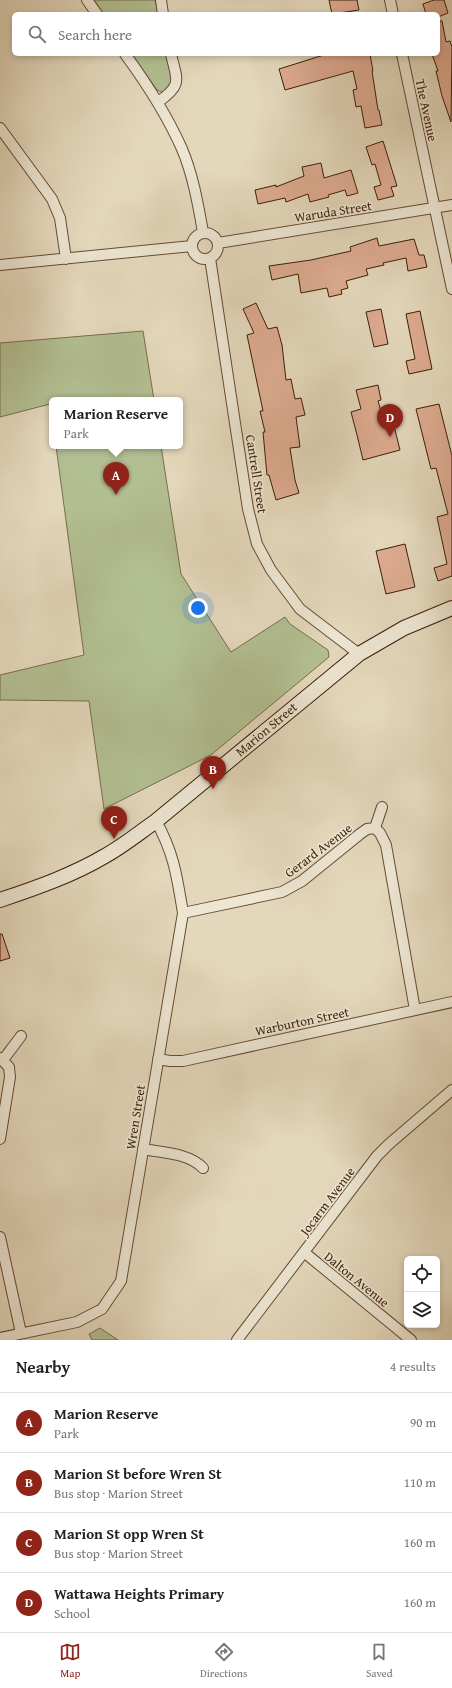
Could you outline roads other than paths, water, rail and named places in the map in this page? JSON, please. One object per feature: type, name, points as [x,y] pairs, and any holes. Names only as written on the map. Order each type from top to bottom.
[{"type":"main road","name":"Marion Street","points":[[0,900],[41,886],[104,857],[156,821],[359,654],[404,628],[452,608]]},
{"type":"street","points":[[87,0],[96,12]]},
{"type":"street","points":[[161,0],[163,12]]},
{"type":"street","points":[[390,0],[393,12]]},
{"type":"street","points":[[126,56],[158,102],[179,143],[195,190],[203,232]]},
{"type":"street","points":[[158,102],[173,91],[177,82],[171,56]]},
{"type":"street","name":"The Avenue","points":[[402,56],[452,289]]},
{"type":"street","points":[[0,128],[52,199],[60,218],[66,259]]},
{"type":"street","name":"Waruda Street","points":[[218,244],[452,205]]},
{"type":"street","points":[[203,232],[208,232],[214,236],[218,244],[216,254],[210,258],[198,257],[193,250],[192,246],[194,239],[203,232]]},
{"type":"street","points":[[0,265],[192,246]]},
{"type":"street","name":"Cantrell Street","points":[[210,258],[248,510],[257,544],[271,570],[300,609],[359,654]]},
{"type":"street","points":[[382,807],[375,828],[380,833],[386,845],[415,1010]]},
{"type":"street","name":"Wren Street","points":[[0,1338],[77,1322],[102,1309],[121,1281],[183,913],[176,868],[166,838],[156,821]]},
{"type":"street","name":"Gerard Avenue","points":[[183,913],[282,892],[302,882],[367,829],[375,828]]},
{"type":"street","name":"Warburton Street","points":[[158,1059],[170,1061],[183,1060],[452,1002]]},
{"type":"street","points":[[0,1139],[10,1077],[9,1067],[2,1059],[20,1036]]},
{"type":"street","name":"Jocarm Avenue","points":[[237,1340],[305,1253],[377,1156],[452,1090]]},
{"type":"street","points":[[143,1149],[186,1157],[197,1162],[203,1168]]},
{"type":"street","points":[[0,1237],[21,1333]]},
{"type":"street","name":"Dalton Avenue","points":[[305,1253],[411,1340]]},
{"type":"place","name":"Wattawa Heights Primary","points":[[390,437]]},
{"type":"place","name":"Marion Reserve","points":[[116,495]]},
{"type":"place","name":"Marion St before Wren St","points":[[213,789]]},
{"type":"place","name":"Marion St opp Wren St","points":[[114,839]]}]
